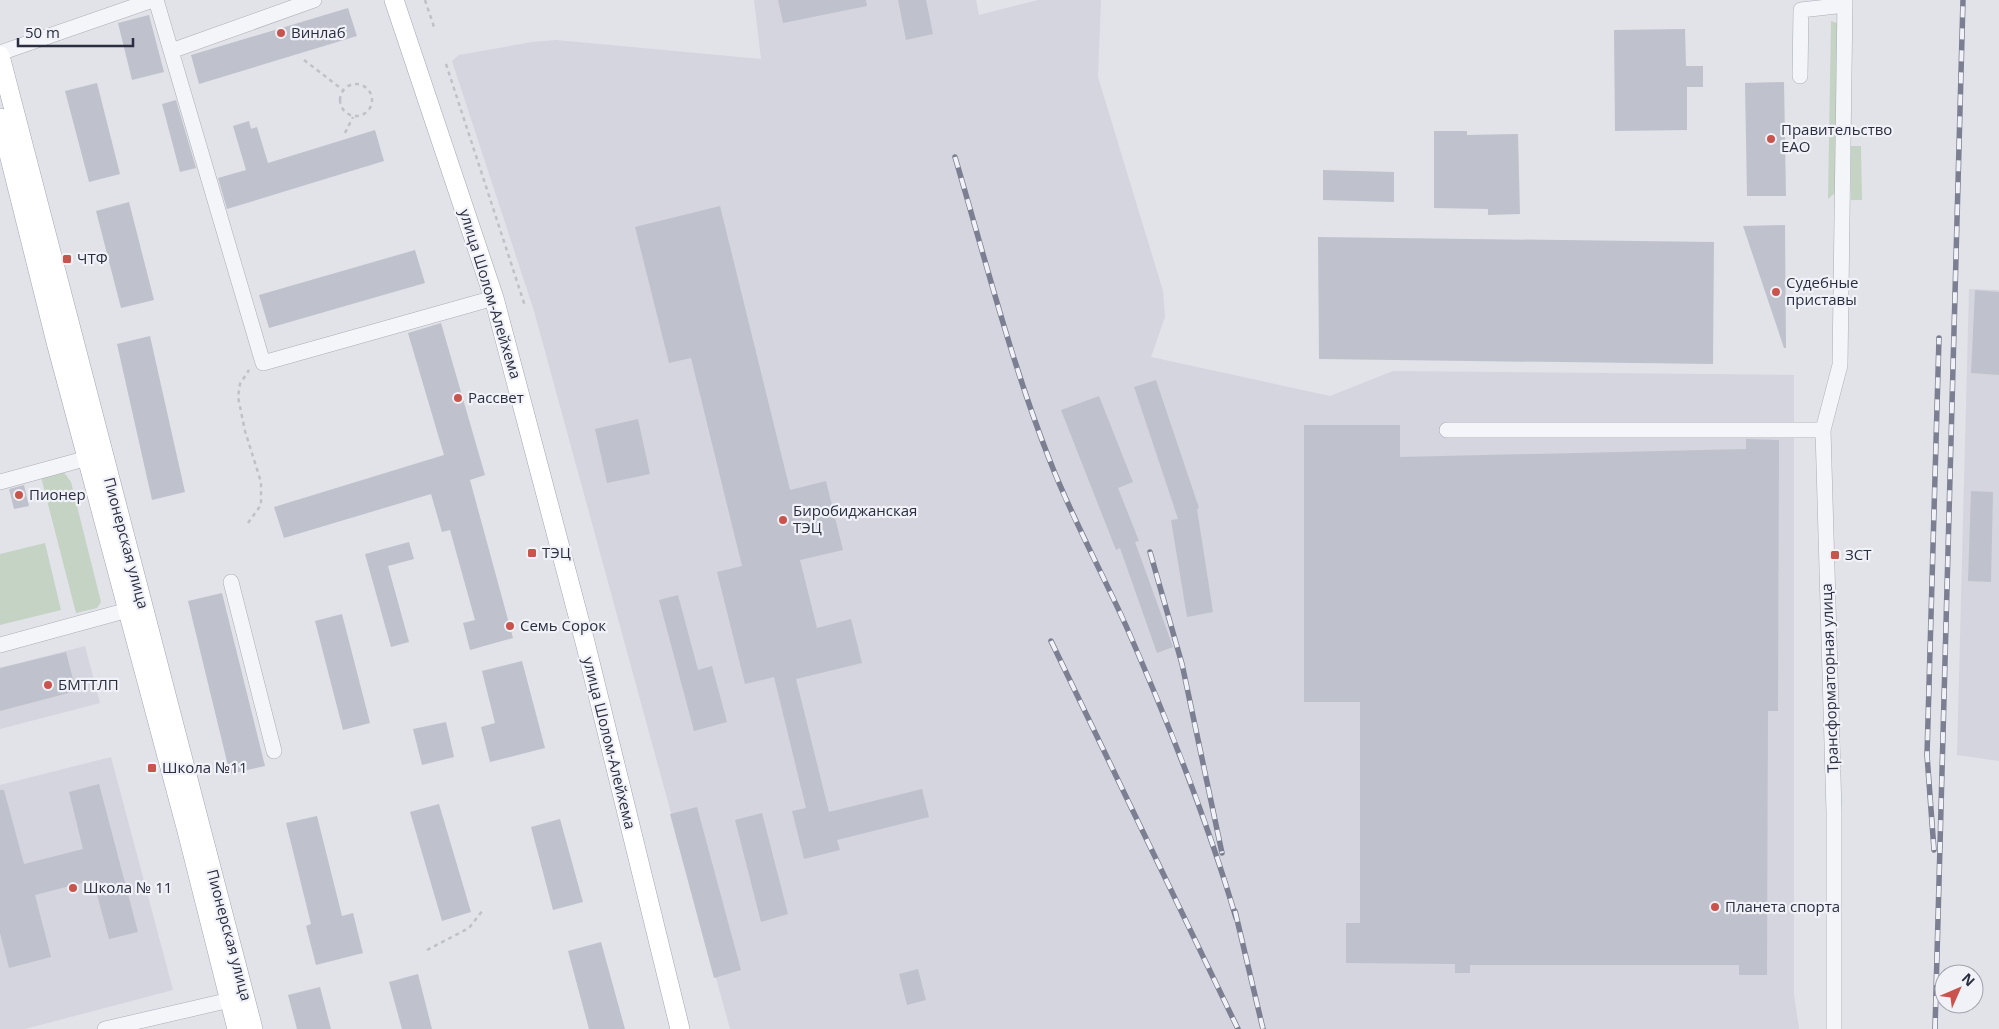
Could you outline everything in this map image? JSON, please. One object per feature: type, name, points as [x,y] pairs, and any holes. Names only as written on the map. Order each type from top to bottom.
[{"type":"main road","name":"улица Шолом-Алейхема","points":[[394,0],[494,298],[585,642],[680,1029]]},
{"type":"main road","name":"Пионерская улица","points":[[0,54],[95,456],[238,998],[254,1029]]},
{"type":"main road","name":"Пионерская улица","points":[[0,118],[56,342],[95,456]]},
{"type":"main road","name":"Пионерская улица","points":[[237,1029],[238,998]]},
{"type":"street","points":[[0,54],[155,0],[263,362],[494,298]]},
{"type":"street","points":[[171,50],[314,0]]},
{"type":"street","points":[[1800,76],[1801,5],[1845,2]]},
{"type":"street","name":"Трансформаторная улица","points":[[1834,1029],[1834,812],[1823,430],[1840,365],[1845,2]]},
{"type":"street","points":[[1447,430],[1823,430]]},
{"type":"street","points":[[0,482],[95,456]]},
{"type":"street","points":[[231,582],[274,751]]},
{"type":"street","points":[[0,645],[135,608]]},
{"type":"street","points":[[105,1029],[238,998]]},
{"type":"path","points":[[425,0],[435,30]]},
{"type":"path","points":[[304,60],[343,90]]},
{"type":"path","points":[[446,64],[525,306]]},
{"type":"path","points":[[358,84],[365,87],[370,93],[372,101],[369,110],[362,116],[353,117],[345,113],[340,105],[340,97],[343,90],[350,85],[358,84]]},
{"type":"path","points":[[345,133],[353,117]]},
{"type":"path","points":[[248,522],[261,505],[261,482],[245,430],[238,397],[240,384],[249,370],[263,362]]},
{"type":"path","points":[[427,950],[469,928],[483,910]]},
{"type":"shaded area","name":"Биробиджанская ТЭЦ","points":[[754,0],[976,0],[979,15],[1038,0],[1101,0],[1098,77],[1163,291],[1165,317],[1151,357],[1330,396],[1393,371],[1794,375],[1794,995],[1799,1029],[730,1029],[534,311],[452,61],[459,55],[532,42],[556,40],[761,59]]},
{"type":"shaded area","points":[[1969,289],[1999,290],[1999,761],[1957,755]]},
{"type":"shaded area","name":"БМТТЛП","points":[[85,646],[100,703],[0,729],[0,668]]},
{"type":"shaded area","name":"Школа № 11","points":[[111,757],[173,990],[25,1029],[0,1029],[0,785]]},
{"type":"green space","points":[[1831,21],[1837,23],[1836,192],[1828,199]]},
{"type":"green space","points":[[1851,146],[1861,146],[1862,200],[1851,200]]},
{"type":"green space","points":[[63,471],[71,482],[101,602],[97,608],[76,613],[41,477]]},
{"type":"green space","points":[[45,543],[61,610],[0,625],[0,554]]},
{"type":"building","points":[[778,0],[866,0],[867,6],[783,23]]},
{"type":"building","points":[[898,0],[926,0],[933,34],[906,40]]},
{"type":"building","points":[[348,8],[357,36],[199,84],[191,55]]},
{"type":"building","points":[[149,15],[164,72],[132,80],[118,23]]},
{"type":"building","points":[[1685,29],[1686,66],[1703,66],[1703,87],[1687,87],[1687,130],[1615,131],[1614,30]]},
{"type":"building","points":[[1784,82],[1786,196],[1747,196],[1745,83]]},
{"type":"building","points":[[97,83],[120,174],[89,182],[65,91]]},
{"type":"building","points":[[176,100],[196,168],[180,172],[162,104]]},
{"type":"building","points":[[249,121],[251,129],[257,127],[268,163],[375,130],[384,161],[227,209],[218,178],[246,170],[233,126]]},
{"type":"building","points":[[1434,131],[1467,131],[1467,135],[1518,134],[1520,214],[1488,215],[1488,209],[1434,208]]},
{"type":"building","points":[[1323,170],[1394,172],[1394,202],[1323,200]]},
{"type":"building","points":[[129,202],[154,300],[121,308],[96,211]]},
{"type":"building","name":"Биробиджанская ТЭЦ","points":[[720,206],[790,490],[826,481],[843,550],[800,560],[817,628],[851,619],[862,663],[796,679],[829,812],[922,789],[929,817],[837,840],[840,850],[804,859],[792,811],[806,808],[774,677],[745,684],[717,572],[742,566],[691,358],[669,363],[635,227]]},
{"type":"building","points":[[1785,225],[1786,348],[1784,348],[1743,226]]},
{"type":"building","points":[[1318,237],[1714,242],[1713,364],[1319,359]]},
{"type":"building","points":[[415,250],[425,283],[269,328],[259,295]]},
{"type":"building","points":[[1975,290],[1999,292],[1999,375],[1971,373]]},
{"type":"building","points":[[441,323],[485,475],[470,480],[513,638],[470,650],[463,623],[475,620],[450,530],[442,532],[431,494],[284,538],[274,507],[444,455],[408,333]]},
{"type":"building","points":[[150,336],[185,492],[152,500],[117,344]]},
{"type":"building","points":[[1156,380],[1199,508],[1197,509],[1213,612],[1187,617],[1171,520],[1178,519],[1134,387]]},
{"type":"building","points":[[1099,396],[1133,482],[1118,488],[1139,541],[1135,542],[1173,647],[1157,653],[1120,548],[1116,550],[1061,410]]},
{"type":"building","points":[[638,419],[650,474],[607,483],[595,429]]},
{"type":"building","points":[[1304,425],[1400,425],[1400,457],[1746,449],[1746,439],[1779,440],[1778,711],[1768,711],[1767,975],[1739,975],[1739,965],[1470,965],[1470,973],[1455,973],[1455,964],[1346,963],[1346,923],[1360,923],[1360,702],[1304,702]]},
{"type":"building","name":"Пионер","points":[[24,485],[29,506],[14,509],[9,489]]},
{"type":"building","points":[[1971,491],[1993,492],[1991,582],[1968,581]]},
{"type":"building","points":[[409,542],[414,559],[388,566],[409,642],[391,647],[365,554]]},
{"type":"building","points":[[222,593],[265,766],[230,774],[188,601]]},
{"type":"building","points":[[678,595],[698,670],[712,666],[727,722],[694,731],[659,600]]},
{"type":"building","points":[[342,614],[370,723],[343,730],[315,621]]},
{"type":"building","points":[[66,652],[76,691],[0,711],[0,668]]},
{"type":"building","points":[[522,661],[545,748],[490,762],[481,727],[495,723],[482,671]]},
{"type":"building","points":[[446,722],[454,757],[422,765],[413,729]]},
{"type":"building","points":[[99,784],[138,932],[109,939],[93,880],[35,895],[51,957],[9,968],[0,933],[0,790],[4,790],[24,864],[83,849],[69,792]]},
{"type":"building","points":[[439,804],[471,912],[442,921],[410,812]]},
{"type":"building","points":[[697,807],[741,970],[714,978],[670,814]]},
{"type":"building","points":[[762,813],[788,914],[761,922],[735,820]]},
{"type":"building","points":[[317,816],[342,916],[353,913],[363,953],[316,965],[306,926],[311,924],[286,823]]},
{"type":"building","points":[[560,819],[583,902],[553,910],[531,827]]},
{"type":"building","points":[[601,942],[625,1029],[589,1029],[568,951]]},
{"type":"building","points":[[918,969],[926,1000],[907,1005],[899,974]]},
{"type":"building","points":[[418,974],[432,1029],[402,1029],[389,982]]},
{"type":"building","points":[[320,987],[331,1029],[297,1029],[288,995]]},
{"type":"railway","points":[[1935,1029],[1963,0]]},
{"type":"railway","points":[[955,157],[999,310],[1036,424],[1077,524],[1127,628],[1172,735],[1200,808],[1236,918]]},
{"type":"railway","points":[[1934,850],[1927,755],[1939,338]]},
{"type":"railway","points":[[1150,552],[1182,664],[1222,853]]},
{"type":"railway","points":[[1051,641],[1238,1029]]},
{"type":"railway","points":[[1235,911],[1263,1029]]},
{"type":"place","name":"Винлаб","points":[[281,33]]},
{"type":"place","name":"Правительство ЕАО","points":[[1771,139]]},
{"type":"place","name":"ЧТФ","points":[[67,259]]},
{"type":"place","name":"Судебные приставы","points":[[1776,292]]},
{"type":"place","name":"Рассвет","points":[[458,398]]},
{"type":"place","name":"Пионер","points":[[19,495]]},
{"type":"place","name":"Биробиджанская ТЭЦ","points":[[783,520]]},
{"type":"place","name":"ТЭЦ","points":[[532,553]]},
{"type":"place","name":"ЗСТ","points":[[1835,555]]},
{"type":"place","name":"Семь Сорок","points":[[510,626]]},
{"type":"place","name":"БМТТЛП","points":[[48,685]]},
{"type":"place","name":"Школа №11","points":[[152,768]]},
{"type":"place","name":"Школа № 11","points":[[73,888]]},
{"type":"place","name":"Планета спорта","points":[[1715,907]]}]
